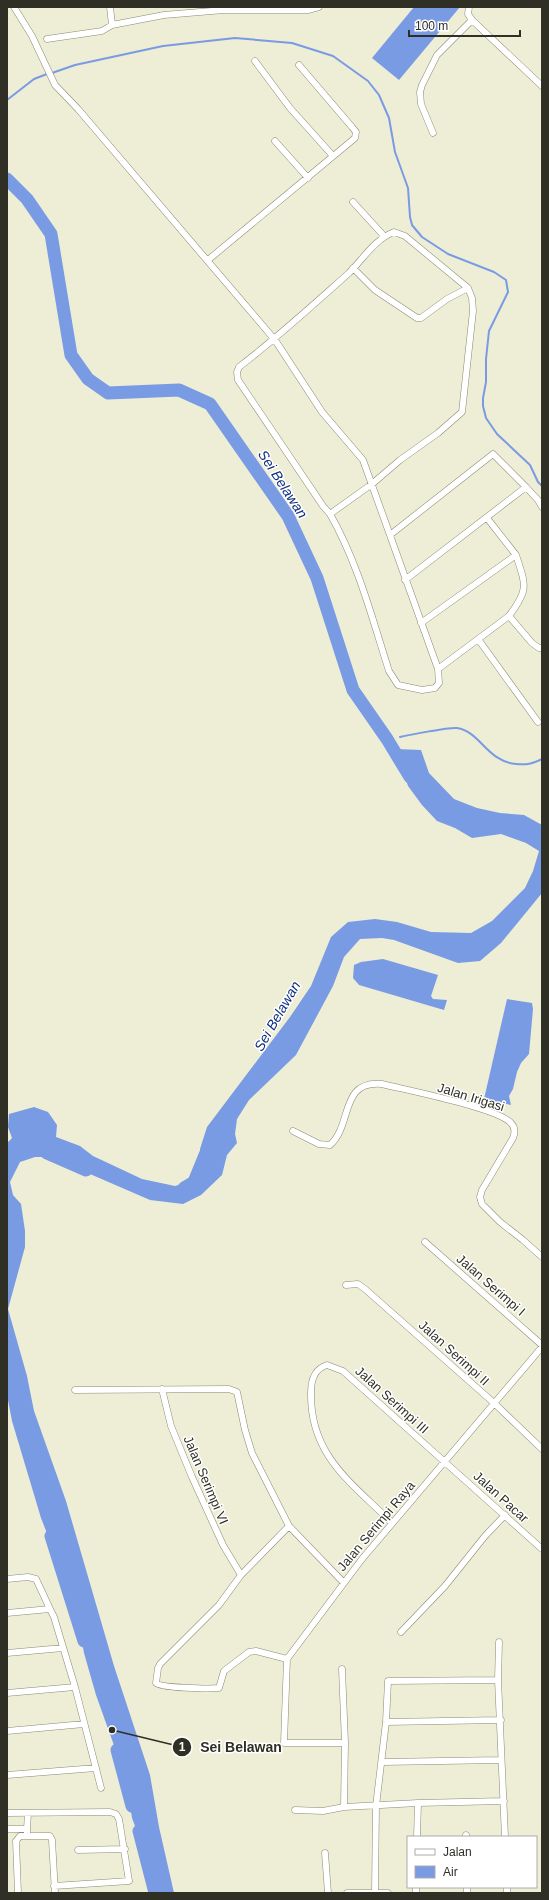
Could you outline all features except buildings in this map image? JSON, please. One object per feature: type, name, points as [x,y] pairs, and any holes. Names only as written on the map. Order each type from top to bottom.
[{"type":"street","points":[[14,7],[32,36],[55,85],[208,260],[275,340],[322,412],[363,460],[372,484],[390,535],[420,623],[438,669],[439,683],[431,690],[422,690],[398,684],[389,671],[352,558],[343,536],[330,514],[323,506],[238,380],[237,372],[239,367],[275,340],[353,268],[384,236],[394,232],[406,236],[468,288],[472,298],[473,311],[462,412],[452,422],[400,460],[372,484],[330,514]]},
{"type":"street","points":[[110,7],[112,25]]},
{"type":"street","points":[[47,39],[102,31],[112,25],[164,15],[224,10],[308,10],[319,7]]},
{"type":"street","points":[[469,7],[468,14],[472,20],[542,86]]},
{"type":"street","points":[[434,133],[421,104],[420,92],[422,85],[437,55],[472,20]]},
{"type":"street","points":[[255,61],[290,108],[333,156]]},
{"type":"street","points":[[208,260],[355,138],[356,132],[299,65]]},
{"type":"street","points":[[275,141],[308,178]]},
{"type":"street","points":[[353,202],[384,236]]},
{"type":"street","points":[[353,268],[375,290],[417,318],[421,318],[447,299],[468,288]]},
{"type":"street","points":[[390,535],[493,454],[538,500],[542,508]]},
{"type":"street","points":[[405,580],[526,487]]},
{"type":"street","points":[[438,669],[509,616],[524,592],[523,576],[516,555],[487,518]]},
{"type":"street","points":[[420,623],[516,555]]},
{"type":"street","points":[[509,616],[532,643],[538,648],[542,648]]},
{"type":"street","points":[[478,640],[538,722]]},
{"type":"street","name":"Jalan Irigasi","points":[[293,1132],[319,1144],[330,1145],[336,1139],[352,1097],[360,1086],[370,1083],[382,1084],[483,1110],[504,1118],[512,1124],[515,1131],[513,1138],[482,1190],[480,1197],[482,1204],[500,1222],[524,1240],[542,1257]]},
{"type":"street","name":"Jalan Serimpi I","points":[[425,1242],[542,1346]]},
{"type":"street","name":"Jalan Serimpi II","points":[[346,1285],[358,1284],[365,1289],[494,1403],[542,1449]]},
{"type":"street","name":"Jalan Serimpi Raya","points":[[287,1658],[343,1582],[542,1346]]},
{"type":"street","name":"Jalan Serimpi III","points":[[392,1523],[332,1463],[318,1438],[311,1411],[311,1384],[312,1378],[320,1367],[327,1365],[343,1371],[444,1461]]},
{"type":"street","points":[[75,1390],[229,1389],[238,1392],[245,1430],[252,1453],[289,1526],[343,1582]]},
{"type":"street","name":"Jalan Serimpi VI","points":[[162,1390],[171,1426],[192,1477],[223,1545],[241,1575]]},
{"type":"street","name":"Jalan Pacar","points":[[444,1461],[542,1549]]},
{"type":"street","points":[[401,1632],[445,1586],[485,1536],[505,1515]]},
{"type":"street","points":[[289,1526],[241,1575],[219,1605],[160,1664],[157,1672],[156,1684],[184,1688],[219,1688],[224,1671],[249,1652],[256,1651],[287,1658],[284,1743],[344,1744]]},
{"type":"street","points":[[7,1579],[28,1577],[36,1579],[54,1616],[75,1687],[101,1788]]},
{"type":"street","points":[[7,1613],[50,1609]]},
{"type":"street","points":[[499,1642],[498,1680],[501,1720],[501,1760],[505,1836]]},
{"type":"street","points":[[7,1653],[63,1648]]},
{"type":"street","points":[[342,1669],[344,1807]]},
{"type":"street","points":[[374,1892],[376,1806],[386,1722],[388,1682],[498,1680]]},
{"type":"street","points":[[7,1693],[75,1687]]},
{"type":"street","points":[[386,1722],[501,1720]]},
{"type":"street","points":[[7,1732],[84,1724]]},
{"type":"street","points":[[382,1762],[501,1760]]},
{"type":"street","points":[[7,1775],[96,1768]]},
{"type":"street","points":[[295,1810],[323,1811],[344,1807],[418,1803],[504,1801]]},
{"type":"street","points":[[417,1836],[418,1803]]},
{"type":"street","points":[[7,1813],[110,1812],[116,1814],[119,1819],[125,1848],[129,1881],[54,1886]]},
{"type":"street","points":[[27,1836],[28,1813]]},
{"type":"street","points":[[7,1829],[27,1829]]},
{"type":"street","points":[[18,1893],[16,1840],[20,1836],[46,1835],[50,1836],[52,1840],[55,1893]]},
{"type":"street","points":[[78,1850],[125,1848]]},
{"type":"street","points":[[325,1853],[328,1893]]},
{"type":"street","points":[[347,1893],[388,1893]]},
{"type":"water","points":[[414,7],[460,7],[399,80],[372,58]]},
{"type":"water","points":[[396,749],[421,750],[429,773],[454,799],[477,808],[500,813],[524,815],[542,825],[542,893],[501,943],[480,961],[458,963],[394,940],[382,938],[360,939],[344,957],[333,986],[296,1055],[249,1100],[237,1119],[235,1134],[237,1143],[227,1155],[222,1175],[201,1195],[183,1204],[150,1200],[90,1174],[66,1161],[53,1157],[35,1157],[20,1162],[10,1182],[13,1195],[21,1204],[25,1231],[25,1247],[8,1309],[27,1376],[34,1411],[66,1501],[114,1666],[150,1775],[159,1827],[174,1893],[151,1893],[151,1877],[145,1853],[132,1818],[126,1779],[96,1695],[84,1653],[78,1620],[69,1590],[41,1518],[12,1421],[7,1395],[7,1143],[12,1138],[8,1127],[9,1114],[34,1107],[48,1112],[57,1125],[56,1137],[80,1146],[93,1156],[142,1179],[175,1186],[193,1181],[204,1163],[200,1149],[207,1127],[290,1017],[311,986],[331,937],[348,922],[375,919],[397,922],[431,932],[471,933],[492,921],[525,888],[533,871],[539,851],[526,843],[501,834],[472,838],[455,828],[437,821],[422,805],[408,786]]},
{"type":"water","points":[[383,959],[438,975],[431,996],[433,999],[447,1000],[444,1010],[359,985],[353,978],[354,965],[361,962]]},
{"type":"water","points":[[507,999],[532,1003],[533,1009],[529,1054],[521,1063],[517,1072],[513,1089],[509,1096],[511,1105],[484,1099]]},
{"type":"waterway","points":[[52,73],[75,65],[163,46],[235,38],[292,43],[333,56],[368,81],[379,95],[389,118],[395,152],[408,188],[412,225],[422,237],[448,254],[494,272],[506,280],[508,292],[489,331],[483,406],[486,418],[497,434],[530,465],[538,482],[542,486]]},
{"type":"waterway","points":[[7,100],[34,79],[47,74]]},
{"type":"waterway","name":"Sei Belawan","points":[[7,179],[27,199],[51,234],[71,355],[88,379],[108,393],[179,390],[210,404],[288,516],[317,578],[353,690],[387,739],[410,777]]},
{"type":"waterway","points":[[400,737],[457,728],[472,735],[490,752],[506,762],[526,764],[542,759]]},
{"type":"waterway","name":"Sei Belawan","points":[[184,1188],[194,1182],[210,1143]]},
{"type":"waterway","name":"Sei Belawan","points":[[47,1153],[86,1170]]},
{"type":"waterway","name":"Sei Belawan","points":[[51,1536],[84,1641]]},
{"type":"waterway","name":"Sei Belawan","points":[[117,1750],[132,1806]]},
{"type":"waterway","name":"Sei Belawan","points":[[139,1831],[155,1893]]},
{"type":"place","name":"Sei Belawan","points":[[112,1730]]}]
